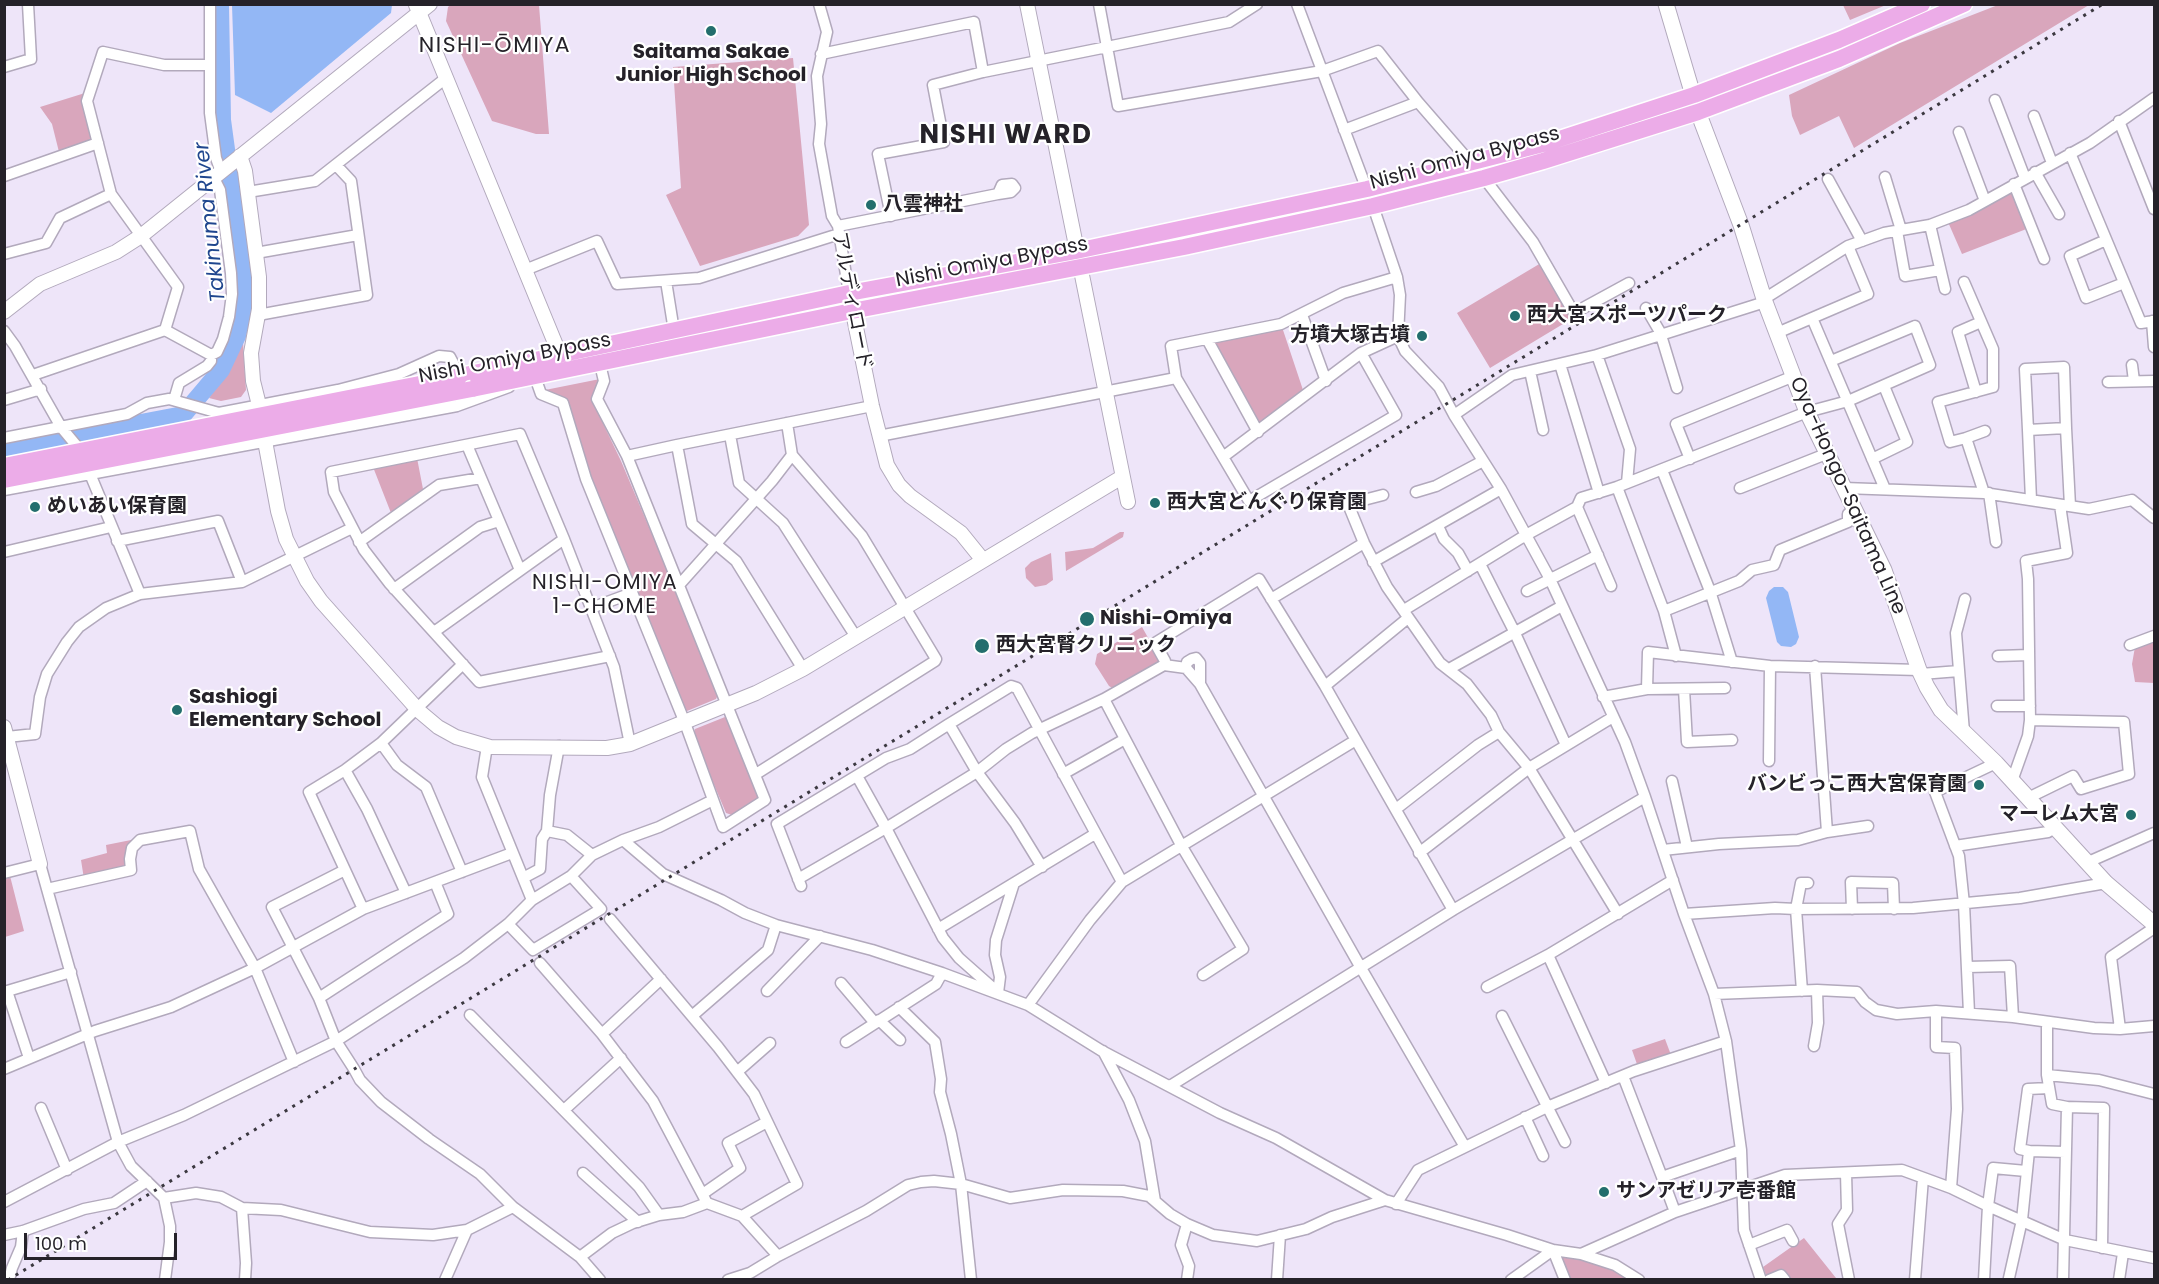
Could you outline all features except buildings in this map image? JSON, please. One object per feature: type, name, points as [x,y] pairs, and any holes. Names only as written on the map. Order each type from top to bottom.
[{"type":"highway","name":"Nishi Omiya Bypass","points":[[4,480],[515,381],[852,311],[1080,268],[1373,206],[1543,161],[1696,104],[1922,4]]},
{"type":"highway","name":"Nishi Omiya Bypass","points":[[4,466],[560,356],[849,293],[1076,251],[1367,189],[1696,104],[1839,59],[1964,4]]},
{"type":"main road","name":"Oya-Hongo-Saitama Line","points":[[1666,4],[1696,104],[1741,225],[1765,301],[1807,412],[1884,570],[1920,672],[1941,710],[1996,763],[2086,863],[2154,924]]},
{"type":"street","points":[[4,67],[31,59],[27,4]]},
{"type":"street","points":[[33,375],[165,330],[211,354],[217,352],[229,317],[232,294],[220,173],[210,113],[210,4]]},
{"type":"street","name":"アルディロード","points":[[819,4],[827,32],[817,76],[821,124],[819,144],[832,216],[839,230],[852,311],[872,406],[887,465],[899,485],[910,496],[961,534],[982,560]]},
{"type":"street","points":[[1027,4],[1128,502]]},
{"type":"street","points":[[1099,4],[1119,106],[1322,71],[1378,51],[1418,102],[1484,178],[1533,242],[1574,314],[1629,283]]},
{"type":"street","points":[[891,216],[878,154],[944,142],[933,85],[983,72],[1229,22],[1257,4]]},
{"type":"street","points":[[1297,4],[1367,189],[1397,277],[1400,295],[1398,336],[1405,351],[1439,387],[1501,489],[1550,579],[1625,742],[1714,994],[1726,1041],[1741,1150],[1744,1230],[1761,1280]]},
{"type":"street","points":[[4,312],[40,284],[116,252],[141,236],[422,7],[446,78],[560,356]]},
{"type":"street","points":[[821,54],[975,22],[983,72]]},
{"type":"street","points":[[165,330],[178,287],[111,194],[87,101],[103,52],[164,66],[209,65]]},
{"type":"street","points":[[248,192],[315,181],[446,78]]},
{"type":"street","points":[[1454,414],[1512,375],[1597,355],[1765,301],[1848,246],[1899,231],[1930,225],[1969,210],[2090,143],[2154,98]]},
{"type":"street","points":[[1995,100],[2030,175],[2059,214]]},
{"type":"street","points":[[1344,130],[1418,102]]},
{"type":"street","points":[[2034,116],[2052,163]]},
{"type":"street","points":[[2120,121],[2154,209]]},
{"type":"street","points":[[1959,132],[1985,201]]},
{"type":"street","points":[[4,176],[98,143]]},
{"type":"street","points":[[2070,153],[2141,322],[2153,321],[2154,347]]},
{"type":"street","points":[[239,158],[245,171],[259,278],[258,315],[250,353],[258,405]]},
{"type":"street","points":[[258,315],[367,295],[351,181],[336,165]]},
{"type":"street","points":[[1885,177],[1899,231],[1905,276],[1940,270]]},
{"type":"street","points":[[1828,179],[1862,242]]},
{"type":"street","points":[[2014,184],[2044,259]]},
{"type":"street","points":[[4,254],[46,243],[60,218],[111,194]]},
{"type":"street","points":[[525,270],[597,241],[617,284],[699,278],[839,230],[891,216],[998,194]]},
{"type":"street","points":[[1930,225],[1945,289]]},
{"type":"street","points":[[256,253],[358,235]]},
{"type":"street","points":[[2106,240],[2070,256],[2086,298],[2124,283]]},
{"type":"street","points":[[1777,333],[1868,294],[1848,246]]},
{"type":"street","points":[[1361,353],[1396,415],[1249,501],[1176,378],[1171,346],[1281,324],[1343,293],[1397,277]]},
{"type":"street","points":[[666,281],[674,331]]},
{"type":"street","points":[[1964,282],[1993,349],[1993,387],[1938,402],[1950,442],[1985,432]]},
{"type":"street","points":[[1646,308],[1660,335],[1677,388]]},
{"type":"street","points":[[1302,315],[1326,381]]},
{"type":"street","points":[[1812,318],[1885,489]]},
{"type":"street","points":[[1976,392],[1958,332],[1981,322]]},
{"type":"street","points":[[1325,686],[1406,614],[1467,571],[1577,507],[1581,498],[1662,470],[1807,412],[1848,401],[1930,365],[1915,326],[1831,361]]},
{"type":"street","points":[[4,331],[33,375],[61,427],[76,445],[140,594]]},
{"type":"street","points":[[1223,457],[1361,353],[1398,336]]},
{"type":"street","points":[[1207,339],[1258,432]]},
{"type":"street","points":[[174,400],[179,383],[207,366],[211,354]]},
{"type":"street","points":[[1597,355],[1630,449],[1622,485],[1664,611],[1676,656]]},
{"type":"street","points":[[4,438],[127,414],[147,403],[169,399],[219,413],[338,390],[399,374],[439,356],[450,357],[460,376]]},
{"type":"street","points":[[535,377],[541,394],[563,403],[586,479],[685,723],[723,827],[765,800],[627,456],[597,399],[604,381],[600,364]]},
{"type":"street","points":[[1560,364],[1599,493]]},
{"type":"street","points":[[2132,365],[2134,381]]},
{"type":"street","points":[[2012,781],[2028,736],[2030,720],[2026,561],[2067,553],[2064,367],[2025,369],[2031,500]]},
{"type":"street","points":[[1530,371],[1543,430]]},
{"type":"street","points":[[1690,459],[1677,424],[1794,376]]},
{"type":"street","points":[[879,436],[1176,378]]},
{"type":"street","points":[[4,490],[457,406],[507,389],[515,381]]},
{"type":"street","points":[[2108,382],[2154,381]]},
{"type":"street","points":[[1872,459],[1907,442],[1884,386]]},
{"type":"street","points":[[4,400],[41,389]]},
{"type":"street","points":[[338,390],[345,427]]},
{"type":"street","points":[[627,456],[872,406]]},
{"type":"street","points":[[756,774],[935,661],[936,658],[862,536],[792,455],[787,423]]},
{"type":"street","points":[[2028,430],[2066,428]]},
{"type":"street","points":[[610,656],[479,682],[394,589],[359,542],[334,492],[331,472],[520,434],[615,667],[630,744]]},
{"type":"street","points":[[730,435],[739,483],[783,523],[856,637]]},
{"type":"street","points":[[1966,438],[1986,493],[1996,542]]},
{"type":"street","points":[[265,441],[278,511],[294,558],[321,601],[418,710],[438,727],[456,737],[488,746],[607,748],[630,744],[728,705],[803,669],[1122,477]]},
{"type":"street","points":[[467,445],[520,570]]},
{"type":"street","points":[[677,445],[692,524],[736,561],[803,669]]},
{"type":"street","points":[[1740,488],[1827,454]]},
{"type":"street","points":[[680,584],[792,455]]},
{"type":"street","points":[[1416,492],[1436,486],[1483,461]]},
{"type":"street","points":[[1662,470],[1710,591],[1732,662]]},
{"type":"street","points":[[359,542],[439,485],[481,478]]},
{"type":"street","points":[[1844,488],[1986,493],[2089,509],[2132,500],[2154,518]]},
{"type":"street","points":[[1373,562],[1501,489]]},
{"type":"street","points":[[1383,495],[1348,504],[1364,543],[1387,588],[1440,663],[1467,684],[1491,715],[1499,732],[1529,768],[1617,914]]},
{"type":"street","points":[[1577,507],[1611,586]]},
{"type":"street","points":[[1664,611],[1739,580],[1752,570],[1774,565],[1780,550],[1848,522],[1848,514],[1854,509]]},
{"type":"street","points":[[117,542],[218,521],[242,582]]},
{"type":"street","points":[[394,589],[480,527],[499,521]]},
{"type":"street","points":[[1438,526],[1444,539],[1458,553],[1467,571]]},
{"type":"street","points":[[4,552],[111,527]]},
{"type":"street","points":[[165,1280],[170,1226],[164,1198],[131,1166],[118,1142],[40,864],[6,732],[35,734],[40,697],[47,674],[79,627],[106,608],[140,594],[242,582],[352,528]]},
{"type":"street","points":[[434,632],[564,539]]},
{"type":"street","points":[[1271,599],[1364,543]]},
{"type":"street","points":[[1527,591],[1598,555]]},
{"type":"street","points":[[1480,564],[1514,631],[1566,745]]},
{"type":"street","points":[[1164,665],[1165,661],[1155,643],[1259,579],[1325,686],[1453,910]]},
{"type":"street","points":[[591,609],[632,593]]},
{"type":"street","points":[[1964,732],[1956,633],[1965,599]]},
{"type":"street","points":[[1449,669],[1562,606]]},
{"type":"street","points":[[2130,645],[2154,636]]},
{"type":"street","points":[[1647,689],[1648,652],[1770,666],[1920,672],[1959,670]]},
{"type":"street","points":[[1998,656],[2029,655]]},
{"type":"street","points":[[363,909],[309,792],[345,770],[381,743],[418,710],[463,664]]},
{"type":"street","points":[[1122,882],[1095,834],[1040,729],[1017,688],[1011,686],[910,749],[886,758],[777,824],[799,882],[977,772],[1006,749],[1040,729],[1104,699],[1164,665],[1186,668],[1200,684],[1465,1147]]},
{"type":"street","points":[[1769,761],[1770,666]]},
{"type":"street","points":[[1815,666],[1827,832]]},
{"type":"street","points":[[1603,697],[1647,689],[1725,688]]},
{"type":"street","points":[[1684,689],[1687,742],[1732,740]]},
{"type":"street","points":[[1104,699],[1182,845],[1243,949],[1203,975]]},
{"type":"street","points":[[1997,706],[2030,706]]},
{"type":"street","points":[[1419,853],[1529,768],[1613,717]]},
{"type":"street","points":[[2028,798],[2073,776],[2081,789],[2129,774],[2124,722],[2030,720]]},
{"type":"street","points":[[949,724],[977,772],[1015,823],[1042,867]]},
{"type":"street","points":[[1396,809],[1478,745],[1499,732]]},
{"type":"street","points":[[1063,774],[1125,739]]},
{"type":"street","points":[[1028,1005],[1090,920],[1122,882],[1356,740]]},
{"type":"street","points":[[381,743],[397,765],[426,787],[462,872]]},
{"type":"street","points":[[488,746],[482,777],[532,900]]},
{"type":"street","points":[[523,878],[540,869],[542,839],[547,831],[550,795],[559,747]]},
{"type":"street","points":[[1969,1013],[1964,904],[1959,856],[1935,792],[1996,763]]},
{"type":"street","points":[[345,770],[367,809],[406,893]]},
{"type":"street","points":[[857,776],[938,929],[959,958],[998,993]]},
{"type":"street","points":[[1672,781],[1688,848]]},
{"type":"street","points":[[1170,1086],[1453,910],[1645,797]]},
{"type":"street","points":[[4,1202],[118,1142],[184,1115],[336,1041],[464,958],[508,924],[532,900],[572,876],[592,855],[712,800]]},
{"type":"street","points":[[1663,850],[1798,840],[1827,832],[1868,826]]},
{"type":"street","points":[[1955,846],[2048,832],[2055,828]]},
{"type":"street","points":[[47,889],[131,870],[132,848],[140,840],[190,831],[199,868],[255,968],[294,1062]]},
{"type":"street","points":[[547,831],[567,836],[592,855]]},
{"type":"street","points":[[2086,863],[2154,833]]},
{"type":"street","points":[[938,929],[1095,834]]},
{"type":"street","points":[[623,840],[663,874],[745,913],[776,925],[942,973],[1028,1005],[1102,1051],[1220,1113],[1276,1138],[1391,1202],[1552,1250],[1581,1254],[1615,1265],[1639,1280]]},
{"type":"street","points":[[4,1069],[89,1034],[171,1007],[255,968],[363,909],[512,853]]},
{"type":"street","points":[[4,873],[40,864]]},
{"type":"street","points":[[345,870],[272,907],[319,998],[336,1041],[360,1080],[381,1102],[480,1174],[513,1207],[580,1257],[600,1280]]},
{"type":"street","points":[[508,924],[533,950],[601,909],[572,876]]},
{"type":"street","points":[[1487,987],[1548,955],[1673,880]]},
{"type":"street","points":[[319,998],[448,914],[435,882]]},
{"type":"street","points":[[1852,909],[1851,882],[1893,883],[1894,909]]},
{"type":"street","points":[[998,993],[1000,977],[995,955],[996,940],[1014,883]]},
{"type":"street","points":[[1802,991],[1796,909],[1801,883],[1808,883]]},
{"type":"street","points":[[1684,914],[1775,908],[1894,909],[1964,904],[2020,898],[2106,883]]},
{"type":"street","points":[[610,919],[754,1094],[797,1184],[742,1216]]},
{"type":"street","points":[[692,1016],[768,950],[776,925]]},
{"type":"street","points":[[2120,1029],[2111,957],[2154,928]]},
{"type":"street","points":[[767,991],[820,936]]},
{"type":"street","points":[[1548,955],[1605,1083]]},
{"type":"street","points":[[540,963],[602,1034],[654,1101],[706,1198],[742,1216],[778,1256]]},
{"type":"street","points":[[1967,967],[2010,966],[2013,1017]]},
{"type":"street","points":[[29,1058],[6,992],[70,972]]},
{"type":"street","points":[[846,1042],[936,984],[942,973]]},
{"type":"street","points":[[602,1034],[661,979]]},
{"type":"street","points":[[841,983],[877,1022],[900,1040]]},
{"type":"street","points":[[1714,994],[1817,990],[1857,992],[1876,1010],[1897,1014],[1936,1011],[2120,1029],[2154,1026]]},
{"type":"street","points":[[1814,1046],[1818,1023],[1817,990]]},
{"type":"street","points":[[899,1007],[934,1042],[941,1079],[940,1092],[961,1184],[971,1280]]},
{"type":"street","points":[[1936,1011],[1936,1047],[1956,1048],[1957,1109],[1951,1188]]},
{"type":"street","points":[[470,1015],[639,1187],[659,1215]]},
{"type":"street","points":[[1502,1017],[1565,1142]]},
{"type":"street","points":[[2047,1022],[2048,1075],[2052,1104],[2067,1107],[2104,1108],[2102,1248]]},
{"type":"street","points":[[728,1280],[750,1273],[866,1211],[908,1185],[934,1181],[961,1184],[1010,1198],[1063,1190],[1123,1191],[1149,1196],[1170,1214],[1214,1235],[1257,1241],[1306,1228],[1332,1217],[1391,1202],[1418,1170],[1525,1117],[1623,1076],[1726,1041]]},
{"type":"street","points":[[737,1072],[770,1043]]},
{"type":"street","points":[[1102,1051],[1129,1100],[1145,1142],[1155,1201]]},
{"type":"street","points":[[564,1110],[621,1058]]},
{"type":"street","points":[[2048,1075],[2098,1080],[2154,1094]]},
{"type":"street","points":[[1623,1076],[1675,1212]]},
{"type":"street","points":[[2049,1088],[2028,1089],[2020,1149],[2065,1152]]},
{"type":"street","points":[[2063,1280],[2067,1107]]},
{"type":"street","points":[[41,1108],[67,1170]]},
{"type":"street","points":[[1525,1117],[1543,1156]]},
{"type":"street","points":[[580,1257],[612,1233],[659,1215],[683,1212],[706,1198],[740,1168],[728,1143],[767,1122]]},
{"type":"street","points":[[1662,1177],[1741,1150]]},
{"type":"street","points":[[2009,1278],[2022,1220],[2029,1151]]},
{"type":"street","points":[[1984,1280],[1992,1168],[2026,1172]]},
{"type":"street","points":[[1581,1254],[1675,1212],[1785,1175],[1902,1170],[1951,1188],[2065,1240],[2154,1258]]},
{"type":"street","points":[[583,1173],[638,1222]]},
{"type":"street","points":[[1846,1173],[1846,1210],[1838,1224],[1849,1280]]},
{"type":"street","points":[[1915,1280],[1923,1178]]},
{"type":"street","points":[[4,1235],[23,1231],[84,1209],[114,1203],[147,1181]]},
{"type":"street","points":[[164,1198],[196,1193],[221,1197],[242,1208],[281,1210],[370,1232],[433,1235],[466,1230],[513,1207]]},
{"type":"street","points":[[242,1208],[246,1244],[245,1280]]},
{"type":"street","points":[[1187,1224],[1181,1245],[1189,1266],[1187,1280]]},
{"type":"street","points":[[445,1280],[466,1230]]},
{"type":"street","points":[[1749,1245],[1787,1230],[1793,1241]]},
{"type":"street","points":[[9,1280],[21,1247],[23,1231]]},
{"type":"street","points":[[1277,1280],[1280,1235]]},
{"type":"street","points":[[1511,1280],[1552,1250]]},
{"type":"street","points":[[1552,1250],[1565,1280]]},
{"type":"street","points":[[2119,1280],[2123,1253]]},
{"type":"street","points":[[1769,1280],[1781,1275],[1785,1280]]},
{"type":"shaded area","points":[[451,4],[539,5],[549,134],[536,134],[492,121],[446,21],[448,7]]},
{"type":"shaded area","points":[[1843,5],[1886,5],[1850,20]]},
{"type":"shaded area","points":[[1998,5],[2089,5],[1854,148],[1839,116],[1800,135],[1792,116],[1789,95],[1900,43]]},
{"type":"shaded area","points":[[793,58],[809,225],[798,236],[700,266],[666,195],[681,188],[673,67]]},
{"type":"shaded area","points":[[85,93],[92,138],[90,143],[59,152],[52,124],[40,107]]},
{"type":"shaded area","points":[[2012,192],[2029,228],[1962,254],[1948,222]]},
{"type":"shaded area","name":"西大宮スポーツパーク","points":[[1541,263],[1573,318],[1490,368],[1457,313]]},
{"type":"shaded area","points":[[1282,327],[1304,393],[1261,423],[1255,423],[1212,342]]},
{"type":"shaded area","points":[[243,342],[246,390],[241,397],[221,401],[209,398],[228,370]]},
{"type":"shaded area","points":[[600,379],[591,398],[621,461],[719,693],[716,699],[687,711],[682,708],[588,474],[567,401],[545,390]]},
{"type":"shaded area","points":[[417,458],[423,489],[391,513],[373,467]]},
{"type":"shaded area","points":[[1120,532],[1124,532],[1123,537],[1066,571],[1065,552],[1093,548]]},
{"type":"shaded area","points":[[1051,553],[1053,580],[1046,585],[1035,587],[1026,578],[1025,568],[1031,562]]},
{"type":"shaded area","points":[[1142,627],[1160,659],[1158,664],[1114,689],[1109,686],[1095,664],[1097,654]]},
{"type":"shaded area","points":[[2154,641],[2154,683],[2135,682],[2132,664],[2135,647]]},
{"type":"shaded area","points":[[725,717],[730,721],[759,793],[757,800],[732,815],[726,813],[693,735],[695,729]]},
{"type":"shaded area","points":[[136,839],[131,870],[84,879],[81,860],[107,853],[106,845]]},
{"type":"shaded area","points":[[9,872],[24,931],[5,937],[5,874]]},
{"type":"shaded area","points":[[1665,1039],[1671,1055],[1638,1067],[1632,1050]]},
{"type":"shaded area","points":[[1804,1238],[1836,1278],[1767,1278],[1763,1267]]},
{"type":"shaded area","points":[[1556,1254],[1614,1267],[1635,1279],[1567,1279]]},
{"type":"water","points":[[232,4],[392,5],[391,13],[271,113],[235,95]]},
{"type":"water","points":[[1774,587],[1783,587],[1788,592],[1799,637],[1796,644],[1791,647],[1781,646],[1777,642],[1766,598]]},
{"type":"waterway","name":"Takinuma River","points":[[4,449],[183,415],[221,370],[237,336],[244,306],[244,282],[222,120],[220,4]]},
{"type":"railway","points":[[8,1280],[2103,4]]},
{"type":"place","name":"Saitama Sakae Junior High School","points":[[711,31]]},
{"type":"place","name":"八雲神社","points":[[871,205]]},
{"type":"place","name":"西大宮スポーツパーク","points":[[1515,316]]},
{"type":"place","name":"方墳大塚古墳","points":[[1422,336]]},
{"type":"place","name":"西大宮どんぐり保育園","points":[[1155,503]]},
{"type":"place","name":"めいあい保育園","points":[[35,507]]},
{"type":"place","name":"Nishi-Omiya","points":[[1087,619]]},
{"type":"place","name":"西大宮腎クリニック","points":[[982,646]]},
{"type":"place","name":"Sashiogi Elementary School","points":[[177,710]]},
{"type":"place","name":"バンビっこ西大宮保育園","points":[[1979,785]]},
{"type":"place","name":"マーレム大宮","points":[[2131,815]]},
{"type":"place","name":"サンアゼリア壱番館","points":[[1604,1192]]},
{"type":"district","name":"NISHI-ŌMIYA","points":[[495,46]]},
{"type":"district","name":"NISHI WARD","points":[[1006,136]]},
{"type":"district","name":"NISHI-OMIYA 1-CHOME","points":[[605,596]]}]
